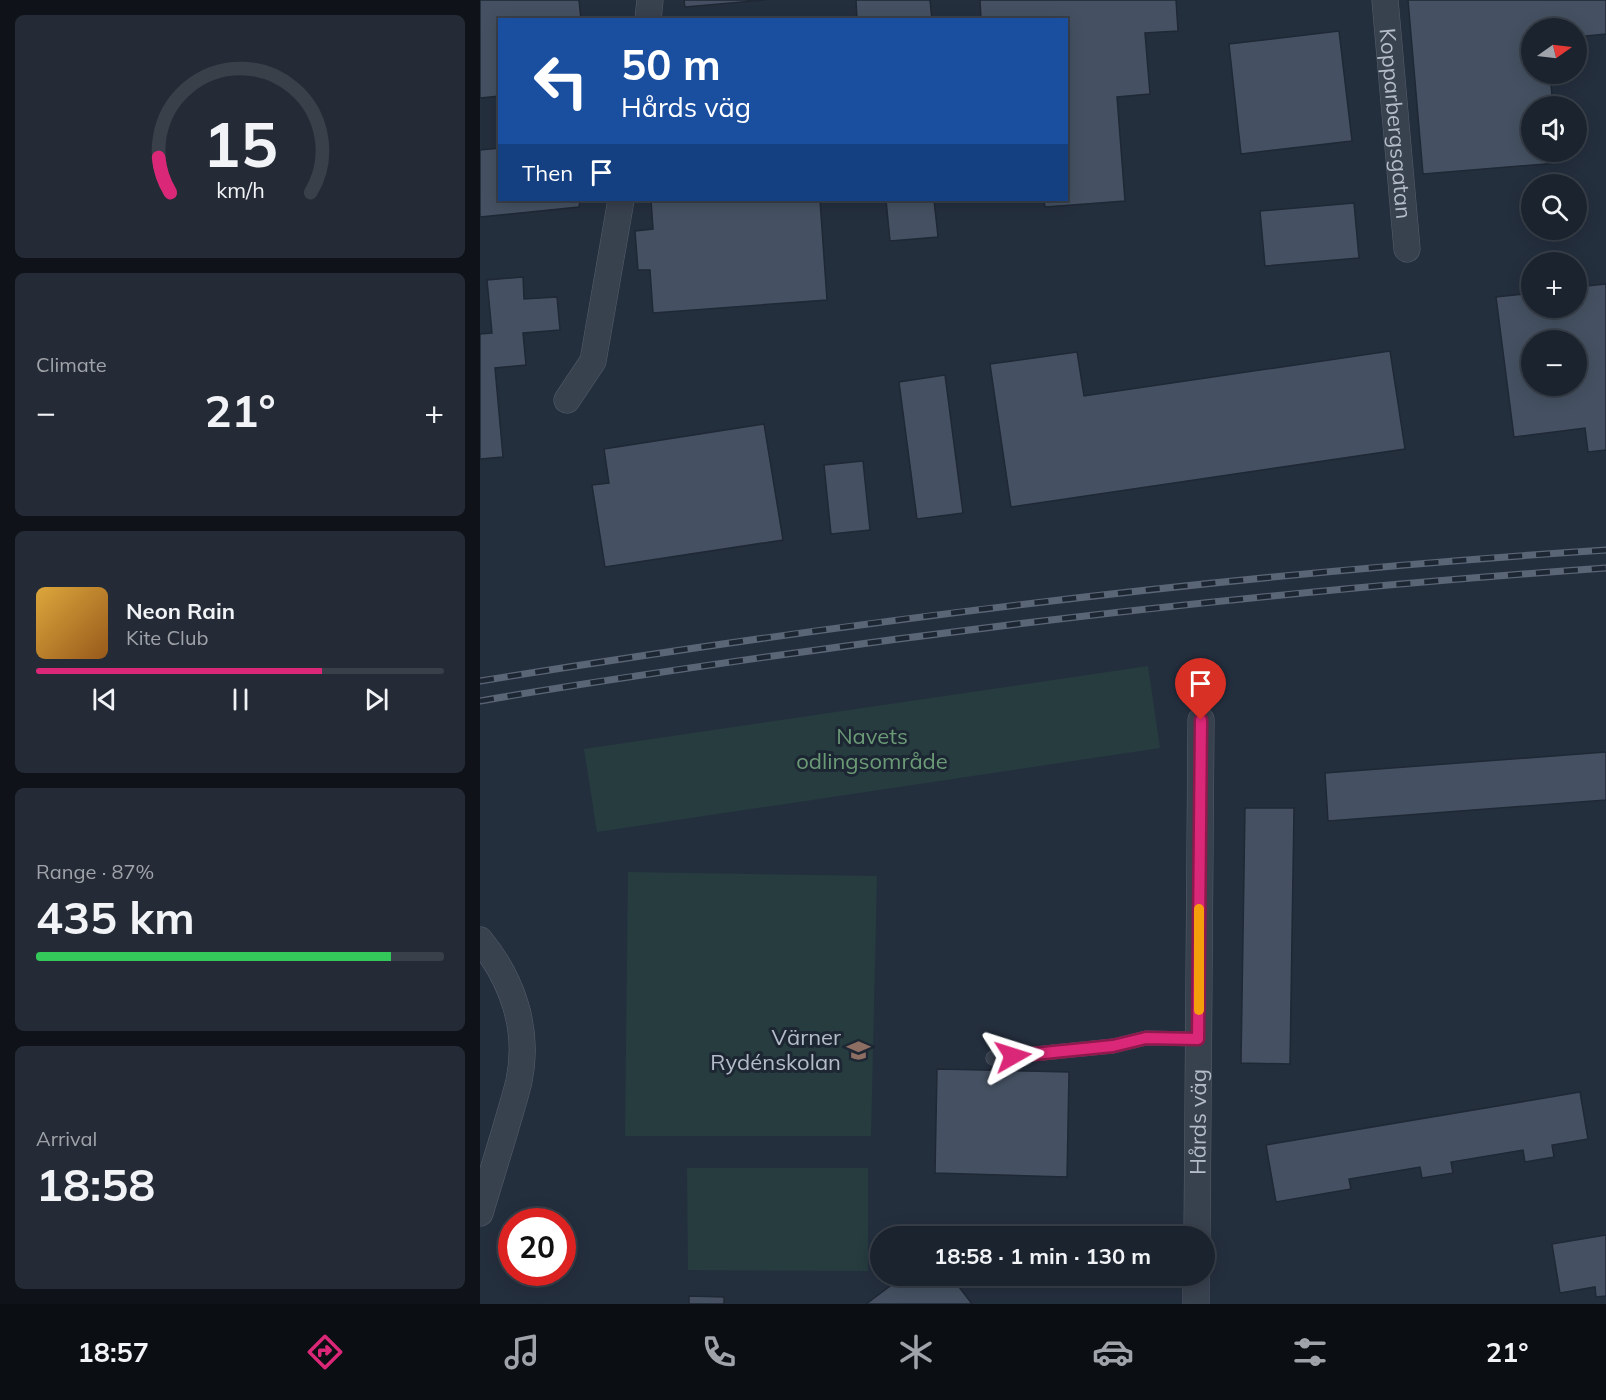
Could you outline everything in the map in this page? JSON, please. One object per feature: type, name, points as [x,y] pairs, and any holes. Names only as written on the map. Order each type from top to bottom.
[{"type":"street","points":[[648,18],[650,0]]},
{"type":"street","name":"Kopparbergsgatan","points":[[1384,0],[1407,249]]},
{"type":"street","points":[[567,400],[593,361],[621,201]]},
{"type":"street","name":"Hårds väg","points":[[1197,1226],[1201,720]]},
{"type":"street","points":[[480,940],[495,958],[508,984],[518,1009],[521,1034],[519,1079],[480,1213]]},
{"type":"street","points":[[1196,1304],[1197,1286]]},
{"type":"lane","points":[[993,1058],[1113,1046],[1146,1038],[1198,1039]]},
{"type":"green space","name":"Navets odlingsområde","points":[[1148,666],[1160,748],[597,832],[584,749]]},
{"type":"green space","points":[[628,872],[877,876],[871,1136],[625,1136]]},
{"type":"green space","points":[[687,1168],[868,1168],[868,1271],[688,1270]]},
{"type":"building","points":[[480,0],[579,0],[581,18],[498,18],[498,96],[480,98]]},
{"type":"building","points":[[684,0],[765,0],[685,7]]},
{"type":"building","points":[[856,0],[930,0],[932,18],[857,18]]},
{"type":"building","points":[[980,0],[1176,0],[1178,31],[1145,33],[1150,94],[1117,97],[1125,201],[1045,207],[1044,201],[1068,201],[1068,18],[981,18]]},
{"type":"building","points":[[1408,0],[1606,0],[1606,34],[1587,36],[1587,18],[1521,18],[1521,84],[1551,84],[1552,96],[1521,96],[1521,162],[1558,163],[1423,174]]},
{"type":"building","points":[[1339,31],[1352,141],[1241,154],[1229,44]]},
{"type":"building","points":[[498,148],[498,201],[580,201],[579,207],[480,217],[480,150]]},
{"type":"building","points":[[651,201],[820,201],[827,300],[653,313],[650,270],[638,270],[635,231],[653,229]]},
{"type":"building","points":[[886,201],[934,201],[938,237],[890,241]]},
{"type":"building","points":[[1354,203],[1359,258],[1265,266],[1260,211]]},
{"type":"building","points":[[523,277],[524,299],[557,297],[560,330],[523,333],[526,365],[495,368],[503,457],[480,459],[480,334],[492,333],[487,280]]},
{"type":"building","points":[[1606,284],[1606,450],[1588,452],[1585,428],[1514,437],[1496,297],[1521,294],[1521,318],[1587,318],[1587,286]]},
{"type":"building","points":[[1390,351],[1405,449],[1011,507],[990,364],[1077,352],[1084,396]]},
{"type":"building","points":[[945,375],[963,513],[917,519],[899,382]]},
{"type":"building","points":[[764,424],[783,540],[605,567],[592,485],[609,483],[604,449]]},
{"type":"building","points":[[863,461],[870,530],[831,534],[824,465]]},
{"type":"building","points":[[1606,752],[1606,800],[1328,821],[1325,773]]},
{"type":"building","points":[[1245,808],[1294,808],[1290,1064],[1241,1063]]},
{"type":"building","points":[[937,1069],[1069,1072],[1067,1177],[935,1173]]},
{"type":"building","points":[[1580,1092],[1588,1139],[1552,1145],[1554,1157],[1525,1162],[1523,1150],[1451,1162],[1453,1173],[1422,1178],[1420,1167],[1349,1179],[1351,1189],[1276,1202],[1266,1145]]},
{"type":"building","points":[[1606,1235],[1606,1296],[1596,1297],[1595,1287],[1560,1293],[1552,1244]]},
{"type":"building","points":[[890,1286],[958,1286],[972,1304],[866,1304]]},
{"type":"building","points":[[689,1296],[724,1297],[724,1304],[689,1304]]},
{"type":"railway","points":[[480,681],[760,639],[1042,602],[1323,572],[1606,550]]},
{"type":"railway","points":[[480,701],[773,656],[980,628],[1189,604],[1397,584],[1606,568]]},
{"type":"slow traffic","points":[[1199,909],[1199,1010]]},
{"type":"place","name":"Värner Rydénskolan","points":[[859,1050]]},
{"type":"route","points":[[1013,1056],[1113,1046],[1146,1038],[1198,1039],[1201,720]]}]
